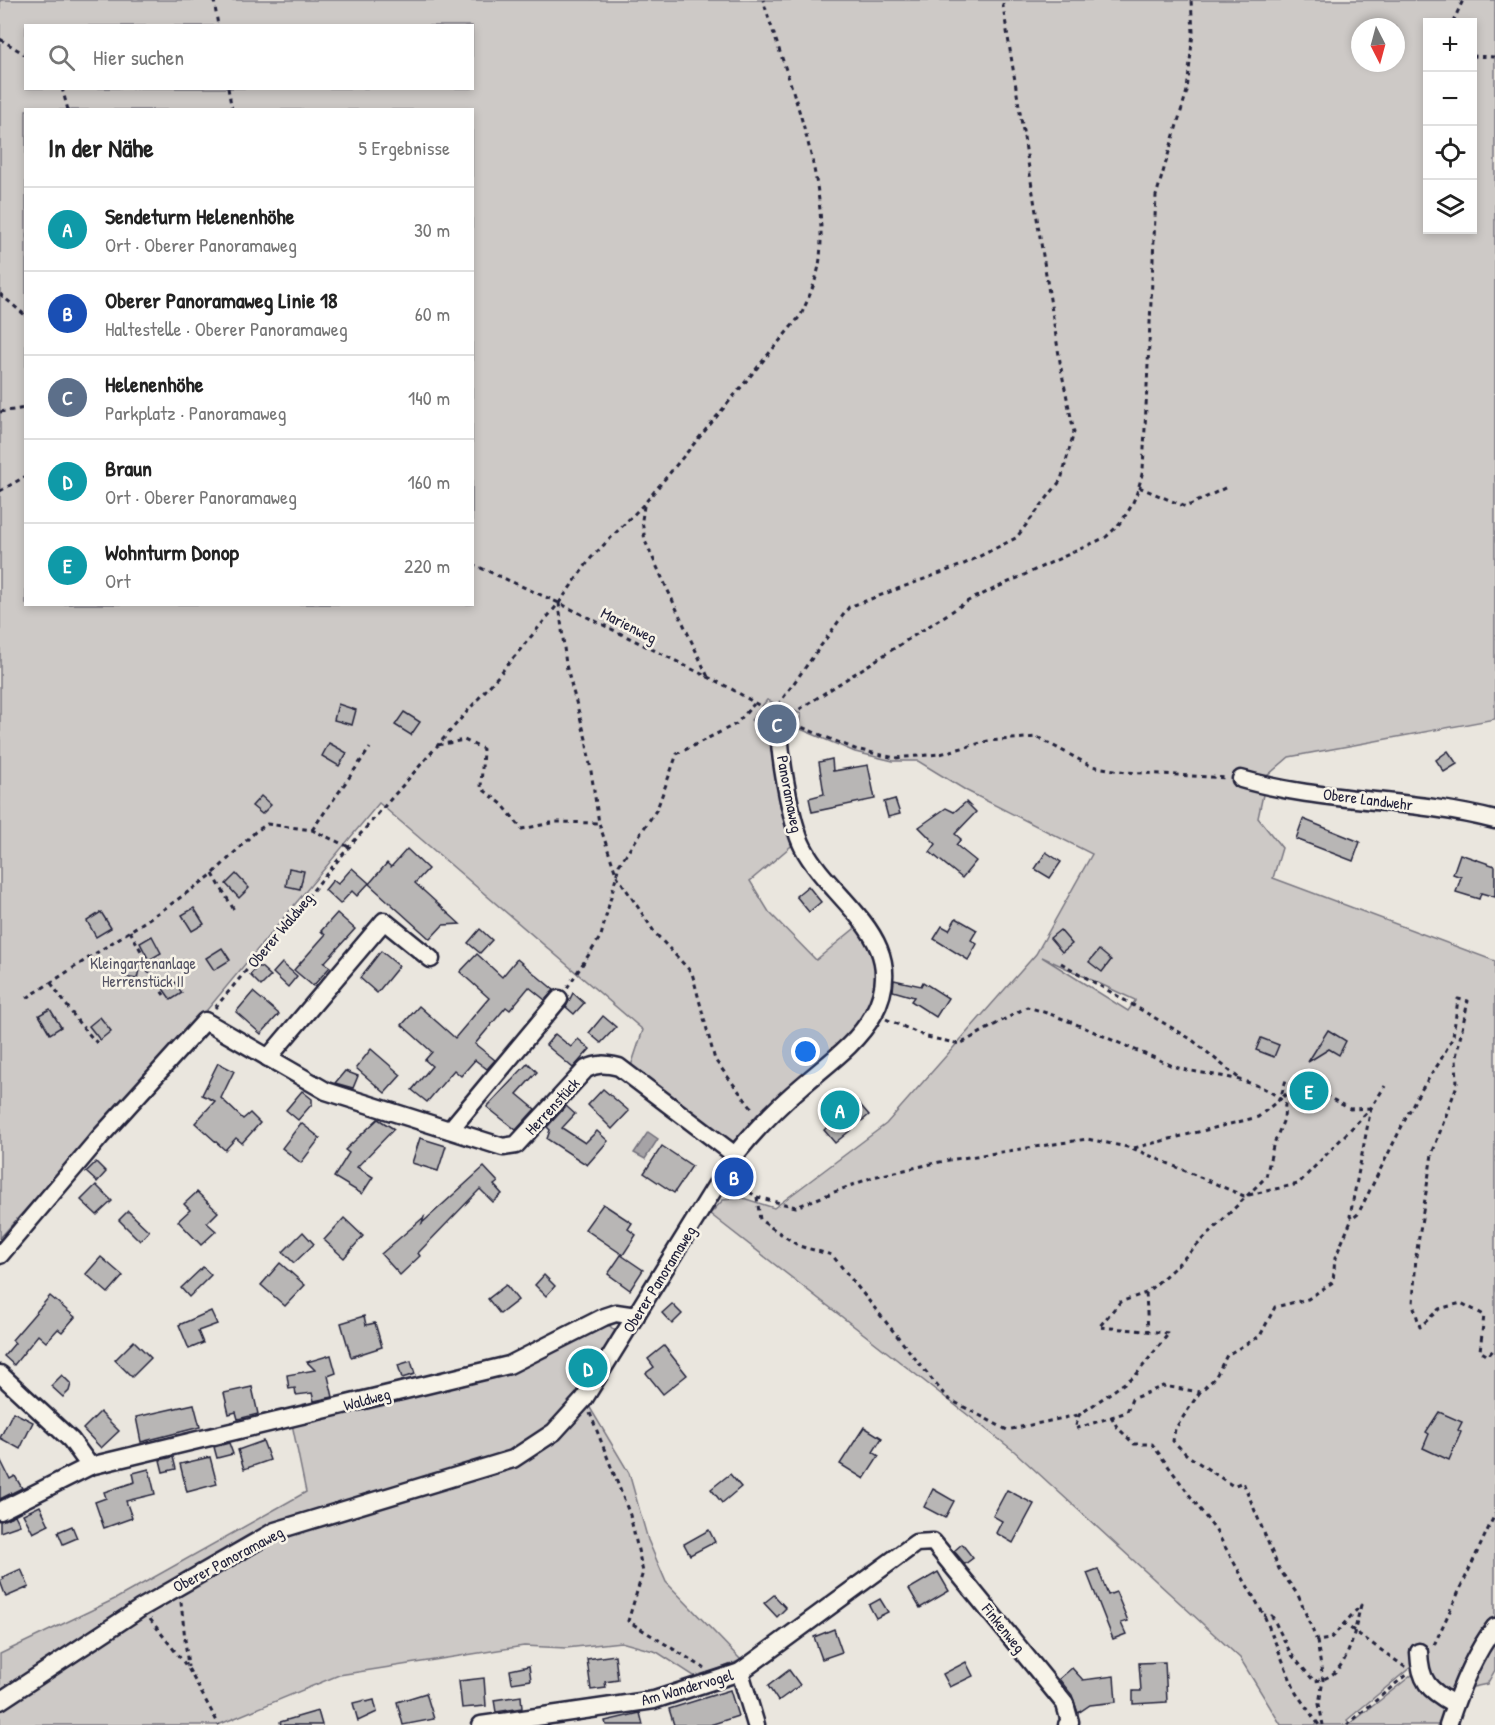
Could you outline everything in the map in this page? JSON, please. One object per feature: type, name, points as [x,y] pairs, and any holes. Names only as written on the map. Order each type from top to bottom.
[{"type":"street","name":"Panoramaweg","points":[[776,717],[797,835],[813,862]]},
{"type":"street","name":"Obere Landwehr","points":[[1241,779],[1274,788],[1449,809],[1495,820]]},
{"type":"street","name":"Oberer Panoramaweg","points":[[0,1701],[141,1608],[275,1531],[513,1459],[555,1432],[584,1399],[735,1155],[762,1122],[856,1037],[873,1015],[881,994],[883,964],[878,945],[868,928],[813,862]]},
{"type":"street","points":[[268,1058],[384,921],[431,959]]},
{"type":"street","points":[[450,1130],[559,999]]},
{"type":"street","name":"Herrenstück","points":[[205,1021],[326,1091],[503,1147],[516,1145],[586,1069],[595,1064],[619,1067],[735,1155]]},
{"type":"street","points":[[0,1255],[100,1137],[205,1021]]},
{"type":"street","name":"Waldweg","points":[[0,1510],[90,1466],[419,1385],[494,1370],[516,1362],[604,1317],[616,1313],[636,1316]]},
{"type":"street","points":[[0,1374],[72,1440],[90,1466]]},
{"type":"street","name":"Am Wandervogel","points":[[481,1725],[654,1700],[740,1672],[916,1543],[924,1541]]},
{"type":"street","name":"Finkenweg","points":[[924,1541],[933,1542],[1065,1704],[1070,1722],[1067,1725]]},
{"type":"street","points":[[1448,1725],[1482,1644],[1495,1627]]},
{"type":"street","points":[[1419,1659],[1422,1680],[1440,1697],[1455,1704]]},
{"type":"street","points":[[740,1672],[756,1725]]},
{"type":"path","points":[[214,0],[218,24]]},
{"type":"path","name":"Oberer Waldweg","points":[[205,1021],[349,847],[559,603],[591,558],[644,504],[801,315],[813,287],[820,259],[817,188],[810,152],[763,0]]},
{"type":"path","points":[[776,717],[849,607],[962,565],[1016,538],[1061,480],[1074,432],[1062,374],[1002,0]]},
{"type":"path","points":[[776,717],[968,601],[1106,537],[1124,521],[1139,488],[1143,470],[1156,196],[1187,91],[1193,32],[1191,0]]},
{"type":"path","points":[[1455,18],[1464,0]]},
{"type":"path","points":[[0,39],[24,54]]},
{"type":"path","points":[[1477,56],[1495,57]]},
{"type":"path","points":[[63,90],[67,108]]},
{"type":"path","points":[[228,90],[232,108]]},
{"type":"path","points":[[0,294],[24,313]]},
{"type":"path","points":[[0,412],[24,408]]},
{"type":"path","points":[[0,491],[24,477]]},
{"type":"path","points":[[1139,488],[1186,507],[1227,487]]},
{"type":"path","points":[[644,504],[642,520],[645,541],[708,678]]},
{"type":"path","name":"Marienweg","points":[[474,565],[559,603],[708,678],[776,717],[806,727],[855,749],[896,758],[940,753],[988,741],[1037,737],[1091,766],[1125,772],[1241,779]]},
{"type":"path","points":[[559,603],[566,665],[585,739],[599,823],[616,874],[655,933],[692,973],[715,1060],[762,1122]]},
{"type":"path","points":[[559,999],[601,936],[619,865],[657,809],[677,754],[736,724],[754,704]]},
{"type":"path","points":[[438,745],[464,740],[483,749],[481,788],[502,804],[522,829],[556,822],[599,823]]},
{"type":"path","points":[[312,830],[370,748]]},
{"type":"path","points":[[27,999],[213,873],[255,832],[267,824],[312,830],[349,847]]},
{"type":"path","points":[[213,873],[234,910]]},
{"type":"path","points":[[130,931],[151,969],[148,971],[164,995]]},
{"type":"path","points":[[757,1197],[760,1220],[799,1246],[832,1255],[947,1398],[1007,1430],[1079,1415],[1136,1375],[1169,1333],[1099,1327],[1120,1302],[1146,1293],[1173,1269],[1244,1196],[1266,1177],[1284,1119],[1285,1104],[1281,1099],[1243,1081],[1191,1039],[1061,963]]},
{"type":"path","points":[[51,983],[79,1023],[97,1043]]},
{"type":"path","points":[[1321,1725],[1319,1704],[1323,1680],[1317,1641],[1298,1596],[1279,1569],[1254,1502],[1243,1482],[1233,1486],[1187,1455],[1173,1441],[1176,1429],[1200,1392],[1215,1378],[1227,1355],[1260,1336],[1275,1307],[1308,1299],[1333,1282],[1335,1258],[1352,1219],[1358,1214],[1416,1098],[1439,1064],[1453,1037],[1458,999],[1468,1001],[1456,1057],[1457,1085],[1432,1154],[1416,1256],[1413,1304],[1420,1327],[1439,1310],[1461,1302],[1484,1315],[1480,1351],[1488,1356],[1495,1348]]},
{"type":"path","points":[[894,1023],[927,1037],[960,1044],[1027,1007],[1060,1016],[1089,1032],[1180,1068],[1243,1081]]},
{"type":"path","points":[[1132,1148],[1257,1117],[1281,1099],[1304,1076],[1311,1075],[1324,1090],[1323,1094],[1350,1108],[1371,1108]]},
{"type":"path","points":[[1281,1099],[1287,1077]]},
{"type":"path","points":[[742,1187],[757,1197],[796,1207],[873,1177],[949,1160],[1087,1139],[1132,1148],[1244,1196],[1298,1184],[1371,1108],[1385,1086]]},
{"type":"path","points":[[1352,1219],[1350,1216],[1371,1108]]},
{"type":"path","points":[[1146,1293],[1148,1332]]},
{"type":"path","points":[[1079,1415],[1075,1429],[1127,1412],[1132,1398],[1163,1386],[1200,1392]]},
{"type":"path","points":[[584,1399],[630,1515],[643,1572],[628,1621],[721,1679]]},
{"type":"path","points":[[1111,1416],[1117,1427],[1134,1444],[1152,1444],[1216,1531],[1264,1616],[1296,1693],[1321,1725]]},
{"type":"path","points":[[1419,1659],[1426,1661],[1495,1514]]},
{"type":"path","points":[[180,1585],[188,1668]]},
{"type":"path","points":[[1264,1616],[1272,1616],[1290,1654],[1314,1681],[1323,1680],[1338,1672],[1350,1648],[1361,1605],[1330,1639],[1317,1641]]},
{"type":"path","points":[[141,1608],[188,1668],[219,1725]]},
{"type":"path","points":[[1343,1623],[1411,1671],[1347,1725]]},
{"type":"green space","name":"Kleingartenanlage Herrenstück II","points":[[0,0],[1495,0],[1495,719],[1289,757],[1267,776],[1258,818],[1282,848],[1273,878],[1495,961],[1495,1670],[1487,1684],[1450,1692],[1411,1667],[1347,1720],[1350,1724],[1412,1675],[1445,1708],[1447,1714],[1442,1725],[1281,1725],[1240,1658],[1014,1451],[710,1214],[723,1200],[743,1198],[774,1208],[886,1124],[1036,954],[1092,854],[967,791],[918,761],[893,761],[855,752],[798,728],[801,714],[767,700],[751,720],[762,730],[777,758],[797,841],[750,881],[769,912],[816,960],[859,925],[876,966],[875,987],[864,1017],[838,1048],[730,1144],[631,1066],[643,1030],[379,803],[187,1034],[160,1059],[0,1238]],"holes":[[[1042,957],[1135,1000],[1135,1001],[1128,1011]]]},
{"type":"green space","points":[[606,1322],[615,1331],[580,1391],[629,1473],[648,1540],[666,1582],[741,1660],[697,1678],[657,1652],[621,1642],[566,1648],[524,1646],[339,1675],[218,1725],[0,1725],[0,1654],[117,1598],[306,1492],[292,1424],[401,1396]]},
{"type":"shaded area","points":[[648,1132],[658,1139],[645,1159],[634,1153]]},
{"type":"building","points":[[338,704],[356,710],[352,725],[334,720]]},
{"type":"building","points":[[404,712],[420,722],[411,735],[395,725]]},
{"type":"building","points":[[329,743],[347,753],[339,766],[322,756]]},
{"type":"building","points":[[1448,751],[1457,764],[1444,772],[1436,760]]},
{"type":"building","points":[[832,759],[833,771],[868,765],[875,799],[812,812],[809,798],[824,794],[819,762]]},
{"type":"building","points":[[261,796],[271,805],[262,814],[252,806]]},
{"type":"building","points":[[895,799],[900,814],[888,817],[884,802]]},
{"type":"building","points":[[966,802],[976,812],[955,834],[961,839],[956,845],[976,861],[962,878],[930,852],[936,844],[919,827],[946,808],[954,812]]},
{"type":"building","points":[[1303,819],[1360,842],[1353,861],[1296,839]]},
{"type":"building","points":[[407,849],[428,869],[415,883],[460,924],[443,925],[430,939],[369,884],[387,863],[391,867]]},
{"type":"building","points":[[1046,852],[1061,862],[1050,878],[1035,869]]},
{"type":"building","points":[[1460,854],[1495,866],[1495,897],[1481,893],[1479,899],[1456,892],[1461,877],[1453,874]]},
{"type":"building","points":[[289,868],[304,871],[300,889],[286,886]]},
{"type":"building","points":[[352,868],[369,883],[357,896],[352,891],[340,904],[325,890],[333,880],[338,884]]},
{"type":"building","points":[[236,874],[249,888],[239,898],[226,884]]},
{"type":"building","points":[[808,886],[821,902],[809,912],[796,896]]},
{"type":"building","points":[[194,908],[204,924],[192,931],[182,915]]},
{"type":"building","points":[[101,912],[111,928],[96,937],[87,921]]},
{"type":"building","points":[[337,913],[355,929],[324,963],[330,967],[313,986],[294,970],[325,935],[321,931]]},
{"type":"building","points":[[956,918],[977,930],[971,940],[977,944],[968,960],[934,939],[942,926],[949,930]]},
{"type":"building","points":[[480,929],[492,940],[480,953],[468,943]]},
{"type":"building","points":[[1060,930],[1072,944],[1062,952],[1050,938]]},
{"type":"building","points":[[152,936],[161,953],[149,960],[140,943]]},
{"type":"building","points":[[222,948],[230,960],[214,970],[206,958]]},
{"type":"building","points":[[1099,950],[1111,960],[1102,972],[1089,962]]},
{"type":"building","points":[[381,951],[399,966],[377,993],[360,978]]},
{"type":"building","points":[[477,954],[502,977],[517,959],[554,990],[545,1000],[529,987],[510,1010],[506,1007],[475,1044],[495,1060],[487,1069],[475,1060],[461,1076],[454,1070],[427,1102],[412,1090],[432,1066],[425,1060],[432,1052],[402,1025],[419,1006],[455,1038],[489,998],[460,972]]},
{"type":"building","points":[[125,962],[140,965],[137,979],[122,977]]},
{"type":"building","points":[[282,963],[297,976],[288,987],[273,973]]},
{"type":"building","points":[[257,967],[261,967],[271,976],[261,986],[250,975]]},
{"type":"building","points":[[172,978],[182,993],[171,1000],[162,987]]},
{"type":"building","points":[[894,980],[921,986],[923,982],[948,998],[936,1017],[911,1001],[914,997],[893,991]]},
{"type":"building","points":[[253,992],[279,1014],[261,1034],[236,1012]]},
{"type":"building","points":[[573,993],[584,1003],[574,1014],[566,1007]]},
{"type":"building","points":[[50,1009],[61,1027],[50,1034],[39,1015]]},
{"type":"building","points":[[603,1016],[616,1027],[601,1043],[589,1033]]},
{"type":"building","points":[[100,1017],[111,1031],[100,1040],[89,1026]]},
{"type":"building","points":[[1328,1030],[1346,1041],[1339,1055],[1329,1049],[1308,1062]]},
{"type":"building","points":[[555,1034],[571,1047],[578,1039],[590,1049],[573,1068],[546,1045]]},
{"type":"building","points":[[1261,1038],[1279,1045],[1274,1057],[1256,1050]]},
{"type":"building","points":[[371,1049],[401,1075],[385,1093],[356,1068]]},
{"type":"building","points":[[218,1063],[234,1071],[221,1098],[243,1119],[250,1113],[260,1123],[242,1143],[236,1138],[225,1150],[195,1123],[215,1101],[202,1095]]},
{"type":"building","points":[[528,1063],[537,1072],[517,1094],[535,1109],[516,1130],[487,1107]]},
{"type":"building","points":[[345,1071],[358,1076],[353,1088],[335,1083]]},
{"type":"building","points":[[1309,1079],[1320,1090],[1309,1102],[1297,1091]]},
{"type":"building","points":[[603,1089],[629,1111],[612,1129],[588,1105]]},
{"type":"building","points":[[302,1091],[312,1099],[312,1104],[298,1120],[286,1110]]},
{"type":"building","points":[[832,1100],[849,1108],[857,1101],[869,1115],[835,1143],[824,1130],[837,1118]]},
{"type":"building","points":[[566,1106],[575,1114],[562,1128],[585,1143],[597,1131],[608,1141],[587,1165],[547,1139],[550,1130],[547,1127]]},
{"type":"building","points":[[378,1119],[394,1129],[357,1167],[373,1177],[362,1194],[334,1177],[349,1153],[345,1150]]},
{"type":"building","points":[[301,1123],[320,1138],[301,1163],[282,1148]]},
{"type":"building","points":[[420,1138],[446,1146],[438,1171],[412,1163]]},
{"type":"building","points":[[662,1146],[692,1166],[674,1193],[644,1173]]},
{"type":"building","points":[[96,1162],[106,1172],[97,1182],[86,1172]]},
{"type":"building","points":[[484,1167],[498,1182],[494,1185],[502,1194],[493,1202],[480,1189],[418,1253],[420,1256],[400,1275],[381,1254],[424,1217],[422,1223]]},
{"type":"building","points":[[96,1185],[112,1201],[97,1215],[81,1200]]},
{"type":"building","points":[[197,1192],[218,1212],[207,1223],[216,1231],[201,1245],[178,1221],[190,1210],[184,1204]]},
{"type":"building","points":[[603,1204],[632,1223],[628,1229],[636,1235],[623,1255],[585,1229]]},
{"type":"building","points":[[128,1211],[149,1231],[140,1241],[119,1220]]},
{"type":"building","points":[[344,1218],[363,1236],[344,1258],[324,1240]]},
{"type":"building","points":[[303,1232],[314,1244],[294,1263],[283,1252]]},
{"type":"building","points":[[621,1255],[643,1270],[630,1290],[608,1274]]},
{"type":"building","points":[[101,1257],[123,1276],[108,1293],[86,1274]]},
{"type":"building","points":[[280,1263],[305,1285],[285,1306],[261,1285]]},
{"type":"building","points":[[203,1267],[211,1275],[189,1297],[181,1288]]},
{"type":"building","points":[[544,1275],[555,1286],[546,1296],[535,1285]]},
{"type":"building","points":[[506,1285],[518,1300],[500,1314],[488,1299]]},
{"type":"building","points":[[50,1296],[75,1317],[62,1332],[58,1329],[46,1342],[38,1335],[14,1365],[4,1356],[15,1343],[12,1340]]},
{"type":"building","points":[[672,1304],[682,1314],[672,1324],[662,1313]]},
{"type":"building","points":[[211,1311],[217,1324],[198,1331],[203,1343],[189,1349],[179,1325]]},
{"type":"building","points":[[364,1316],[366,1325],[375,1323],[382,1347],[351,1357],[341,1323]]},
{"type":"building","points":[[134,1341],[151,1358],[132,1377],[115,1360]]},
{"type":"building","points":[[664,1346],[687,1375],[663,1394],[646,1373],[654,1367],[648,1359]]},
{"type":"building","points":[[331,1355],[336,1373],[328,1376],[333,1397],[314,1401],[312,1393],[296,1395],[295,1388],[289,1389],[287,1375],[315,1370],[307,1362]]},
{"type":"building","points":[[411,1361],[415,1374],[402,1378],[398,1365]]},
{"type":"building","points":[[62,1375],[71,1384],[69,1391],[63,1397],[51,1386]]},
{"type":"building","points":[[252,1387],[258,1414],[238,1419],[236,1412],[229,1414],[224,1393]]},
{"type":"building","points":[[194,1404],[200,1427],[141,1442],[136,1417]]},
{"type":"building","points":[[13,1412],[33,1422],[20,1449],[0,1438]]},
{"type":"building","points":[[100,1412],[119,1431],[101,1448],[83,1429]]},
{"type":"building","points":[[1439,1412],[1462,1422],[1458,1430],[1461,1432],[1449,1460],[1423,1448],[1429,1434],[1426,1432]]},
{"type":"building","points":[[864,1427],[882,1438],[873,1452],[879,1456],[864,1479],[840,1464]]},
{"type":"building","points":[[263,1441],[270,1460],[244,1469],[238,1450]]},
{"type":"building","points":[[229,1443],[233,1454],[217,1458],[214,1447]]},
{"type":"building","points":[[173,1457],[176,1469],[163,1472],[160,1460]]},
{"type":"building","points":[[210,1457],[217,1484],[187,1492],[180,1464]]},
{"type":"building","points":[[0,1459],[10,1479],[15,1476],[22,1488],[0,1499]]},
{"type":"building","points":[[149,1469],[155,1494],[126,1501],[132,1518],[104,1528],[95,1502],[106,1498],[104,1492],[135,1482],[133,1473]]},
{"type":"building","points":[[730,1474],[741,1487],[722,1503],[711,1489]]},
{"type":"building","points":[[933,1489],[954,1501],[945,1518],[924,1507]]},
{"type":"building","points":[[1007,1490],[1034,1504],[1013,1543],[996,1533],[1002,1521],[993,1516]]},
{"type":"building","points":[[40,1506],[49,1525],[33,1533],[23,1514]]},
{"type":"building","points":[[15,1515],[20,1525],[0,1532],[0,1521]]},
{"type":"building","points":[[72,1526],[77,1538],[63,1544],[58,1532]]},
{"type":"building","points":[[709,1530],[715,1542],[690,1555],[684,1544]]},
{"type":"building","points":[[962,1544],[973,1558],[965,1564],[954,1551]]},
{"type":"building","points":[[21,1569],[29,1587],[6,1597],[0,1581],[4,1579],[3,1577]]},
{"type":"building","points":[[1098,1569],[1108,1595],[1116,1592],[1128,1621],[1121,1623],[1126,1634],[1113,1639],[1087,1573]]},
{"type":"building","points":[[938,1572],[949,1591],[920,1608],[909,1589]]},
{"type":"building","points":[[774,1595],[786,1608],[777,1617],[764,1603]]},
{"type":"building","points":[[880,1599],[888,1612],[876,1618],[869,1605]]},
{"type":"building","points":[[834,1629],[842,1652],[822,1659],[814,1637]]},
{"type":"building","points":[[615,1655],[618,1680],[605,1682],[606,1688],[591,1690],[587,1659]]},
{"type":"building","points":[[966,1662],[973,1676],[950,1687],[943,1674]]},
{"type":"building","points":[[1165,1662],[1167,1702],[1133,1704],[1133,1691],[1141,1691],[1139,1663]]},
{"type":"building","points":[[529,1666],[531,1680],[512,1683],[510,1670]]},
{"type":"building","points":[[1072,1668],[1083,1680],[1114,1676],[1116,1702],[1090,1705],[1078,1713],[1072,1695],[1059,1679]]},
{"type":"building","points":[[789,1670],[800,1685],[778,1701],[768,1686]]},
{"type":"building","points":[[484,1678],[486,1706],[462,1708],[459,1681]]},
{"type":"building","points":[[730,1690],[738,1716],[710,1725],[674,1725],[669,1709]]},
{"type":"building","points":[[426,1693],[434,1719],[403,1725],[397,1702]]},
{"type":"building","points":[[521,1696],[522,1708],[496,1712],[494,1700]]},
{"type":"building","points":[[365,1700],[366,1702],[374,1700],[377,1712],[358,1721],[353,1703]]},
{"type":"building","points":[[318,1711],[322,1725],[281,1725],[280,1722]]},
{"type":"building","points":[[640,1713],[643,1725],[606,1725],[605,1721]]},
{"type":"place","name":"Helenenhöhe","points":[[777,724]]},
{"type":"place","name":"Wohnturm Donop","points":[[1309,1091]]},
{"type":"place","name":"Sendeturm Helenenhöhe","points":[[840,1110]]},
{"type":"place","name":"Oberer Panoramaweg Linie 18","points":[[734,1177]]},
{"type":"place","name":"Braun","points":[[588,1368]]}]
